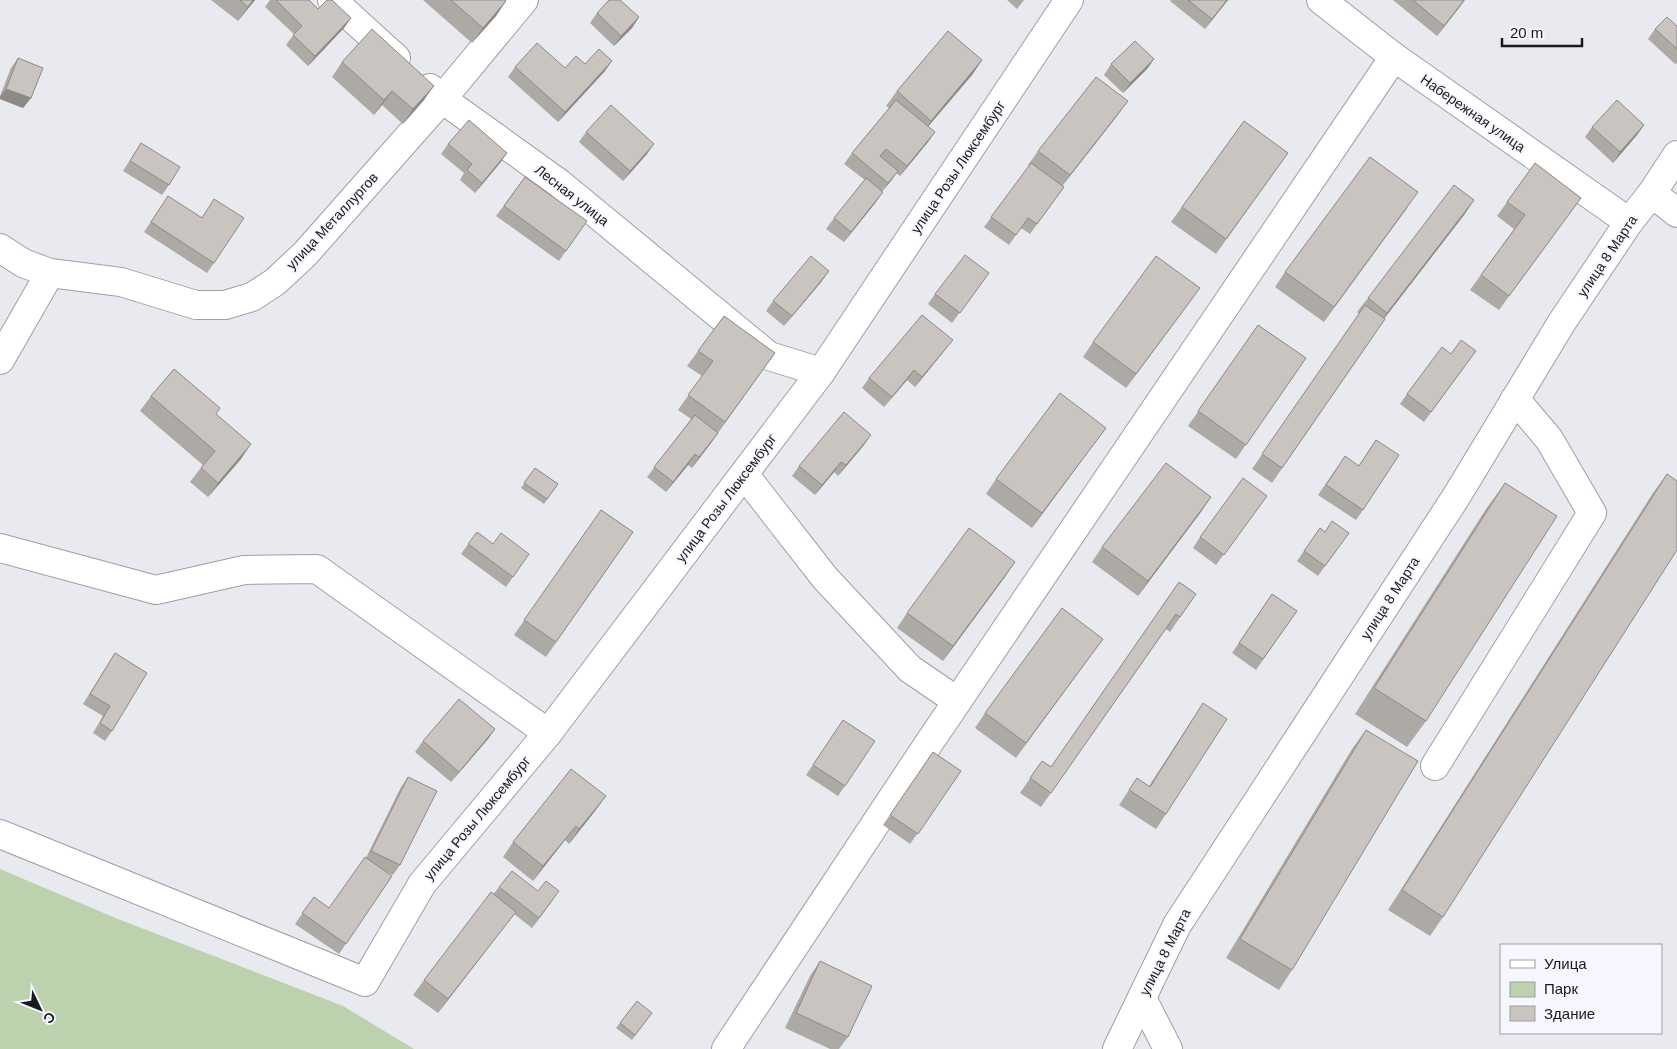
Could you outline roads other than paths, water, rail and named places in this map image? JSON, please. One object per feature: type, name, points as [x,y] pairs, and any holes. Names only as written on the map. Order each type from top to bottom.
[{"type":"street","name":"Лесная улица","points":[[332,0],[442,99],[558,183],[769,356],[822,372]]},
{"type":"street","name":"улица Металлургов","points":[[0,248],[23,262],[50,273],[121,282],[196,305],[225,306],[252,297],[275,282],[305,254],[442,99],[524,0]]},
{"type":"street","name":"улица Розы Люксембург","points":[[0,834],[365,982],[422,884],[548,733],[822,372],[1069,0]]},
{"type":"street","name":"Набережная улица","points":[[1321,0],[1394,57],[1629,222]]},
{"type":"street","points":[[726,1049],[957,701],[1394,57]]},
{"type":"street","name":"улица 8 Марта","points":[[1117,1049],[1177,924],[1456,498],[1557,329],[1677,155]]},
{"type":"street","points":[[1652,193],[1677,213]]},
{"type":"street","points":[[0,360],[50,273]]},
{"type":"street","points":[[1435,766],[1592,513],[1550,438],[1515,399]]},
{"type":"street","points":[[744,474],[826,578],[910,670],[957,701]]},
{"type":"street","points":[[0,548],[156,590],[244,570],[317,569],[548,733]]},
{"type":"street","points":[[1142,998],[1168,1049]]}]
